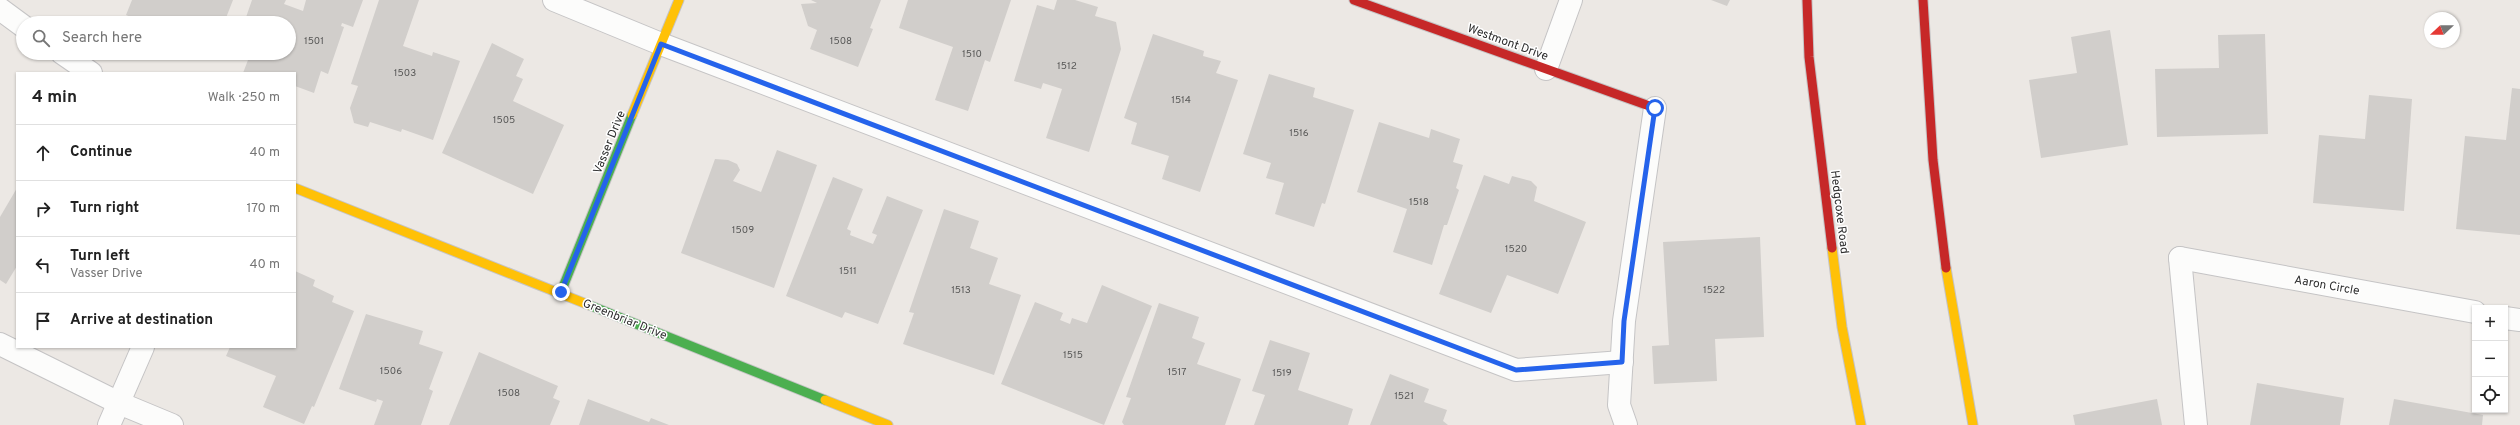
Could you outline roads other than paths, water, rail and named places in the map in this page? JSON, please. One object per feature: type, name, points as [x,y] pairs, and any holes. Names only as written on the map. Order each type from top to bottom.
[{"type":"street","points":[[554,0],[661,44],[1516,370],[1622,362]]},
{"type":"street","name":"Vasser Drive","points":[[561,292],[680,0]]},
{"type":"street","name":"Westmont Drive","points":[[1354,0],[1655,108]]},
{"type":"street","points":[[1546,69],[1571,0]]},
{"type":"street","name":"Hedgcoxe Road","points":[[1807,0],[1809,57],[1840,312],[1861,425]]},
{"type":"street","points":[[1924,0],[1926,90],[1942,243],[1973,425]]},
{"type":"street","points":[[0,9],[16,21]]},
{"type":"street","points":[[72,60],[90,72]]},
{"type":"street","points":[[1626,425],[1619,406],[1624,321],[1655,108]]},
{"type":"street","name":"Greenbriar Drive","points":[[296,188],[561,292],[888,425]]},
{"type":"street","name":"Aaron Circle","points":[[2196,425],[2180,258],[2472,311]]},
{"type":"street","points":[[2508,318],[2520,320]]},
{"type":"street","points":[[0,344],[119,403],[172,425]]},
{"type":"street","points":[[109,425],[143,348]]}]
